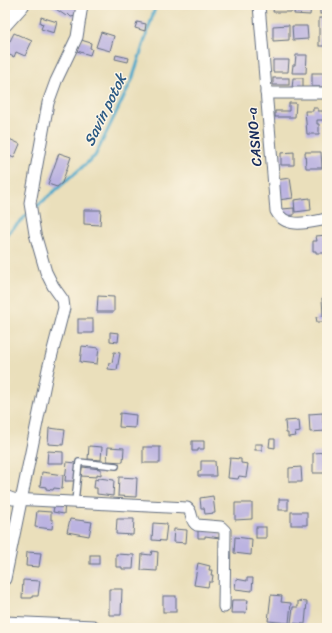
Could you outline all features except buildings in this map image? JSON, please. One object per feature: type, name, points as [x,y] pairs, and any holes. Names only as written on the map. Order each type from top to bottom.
[{"type":"street","points":[[5,24],[22,5]]},
{"type":"street","points":[[5,579],[48,369],[64,304],[62,296],[49,280],[46,272],[30,203],[48,103],[56,81],[77,37],[82,5]]},
{"type":"street","name":"CASNO-a","points":[[259,5],[276,211],[283,220],[292,223],[327,219]]},
{"type":"street","points":[[266,92],[327,93]]},
{"type":"street","points":[[5,496],[13,499],[187,508],[190,511],[194,524],[223,528],[226,532],[224,607]]},
{"type":"street","points":[[5,622],[93,626],[96,628]]},
{"type":"lane","points":[[75,502],[79,462],[116,466]]},
{"type":"waterway","name":"Savin potok","points":[[34,209],[95,156],[132,80],[156,5]]},
{"type":"waterway","name":"Savin potok","points":[[5,236],[28,214]]}]
